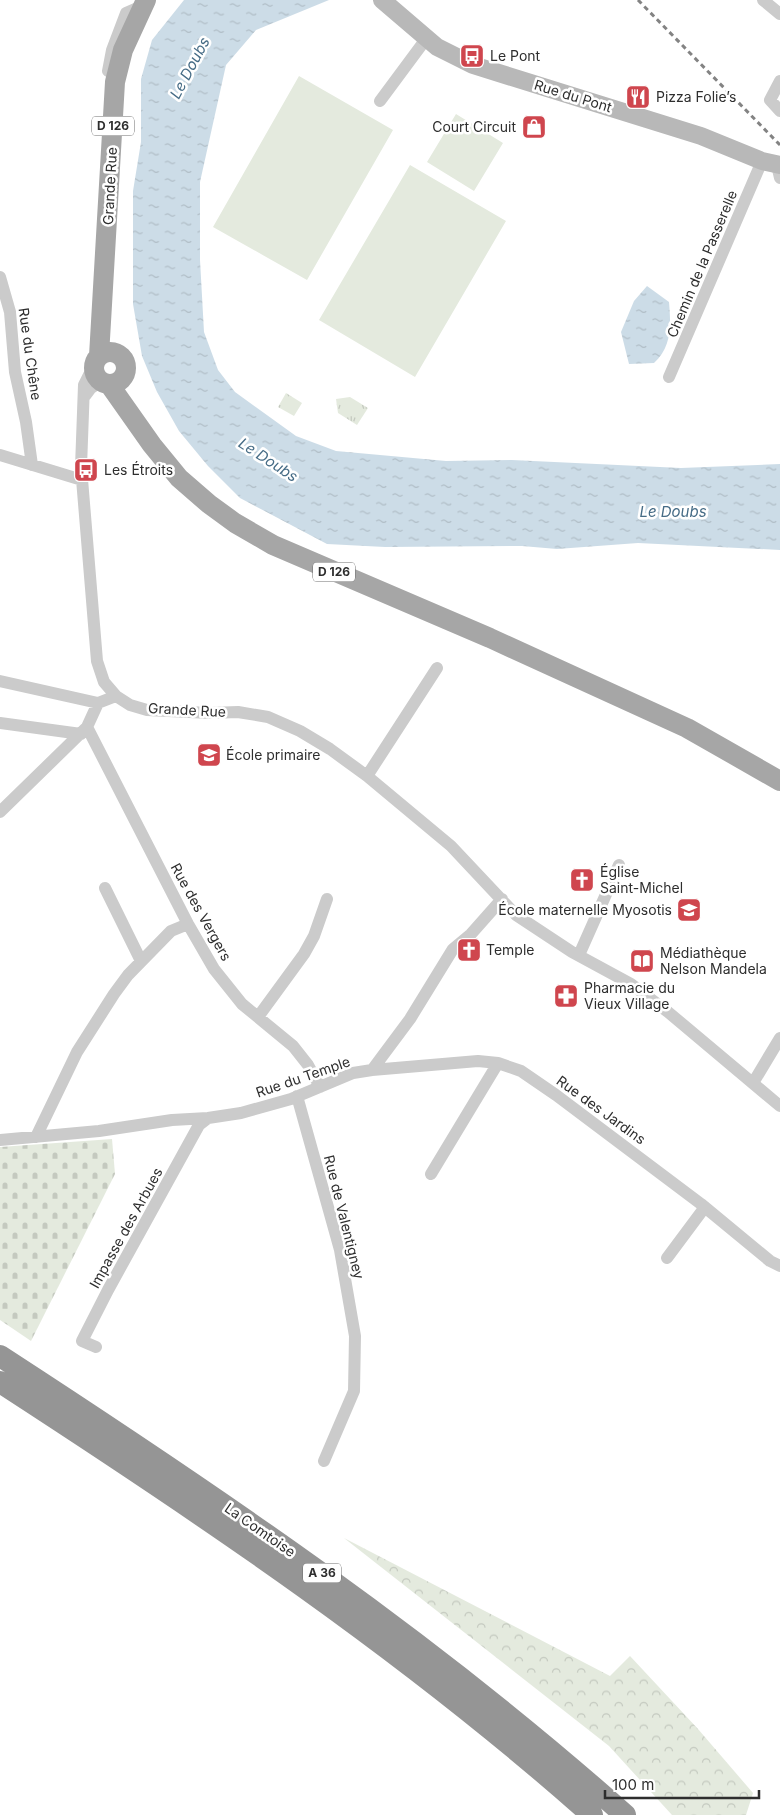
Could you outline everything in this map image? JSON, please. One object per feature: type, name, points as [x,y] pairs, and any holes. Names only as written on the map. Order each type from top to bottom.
[{"type":"highway","name":"La Comtoise","points":[[0,1356],[186,1478],[382,1616],[549,1749],[625,1815]]},
{"type":"highway","name":"La Comtoise","points":[[0,1382],[184,1503],[361,1629],[459,1703],[592,1815]]},
{"type":"main road","name":"Rue du Pont","points":[[382,0],[426,39],[444,52],[473,66],[701,136],[775,167]]},
{"type":"main road","name":"Grande Rue","points":[[107,370],[101,322],[115,82],[123,50],[144,3]]},
{"type":"main road","name":"Grande Rue","points":[[106,258],[112,340],[107,370]]},
{"type":"main road","name":"D 126","points":[[107,370],[128,395],[152,445],[179,478],[208,504],[273,545],[490,638],[678,724],[780,781]]},
{"type":"street","points":[[763,0],[780,14]]},
{"type":"street","points":[[101,322],[92,312],[107,79],[112,50],[126,14],[144,3]]},
{"type":"street","points":[[380,101],[426,39]]},
{"type":"street","points":[[780,82],[770,100],[780,111]]},
{"type":"street","name":"Chemin de la Passerelle","points":[[670,377],[775,167]]},
{"type":"street","name":"Rue du Chêne","points":[[0,277],[10,312],[15,372],[26,422],[32,466]]},
{"type":"street","points":[[85,396],[107,370]]},
{"type":"street","name":"Grande Rue","points":[[107,370],[84,384],[82,480],[97,660],[104,682],[116,696],[130,705],[146,710],[210,713],[238,712],[268,717],[300,732],[367,776],[451,846],[516,915],[579,955],[631,984],[668,1012],[780,1106]]},
{"type":"street","points":[[0,455],[82,480]]},
{"type":"street","points":[[367,776],[437,668]]},
{"type":"street","points":[[0,681],[98,703],[116,696]]},
{"type":"street","points":[[0,812],[84,731],[98,703]]},
{"type":"street","points":[[0,724],[84,731]]},
{"type":"street","name":"Rue des Vergers","points":[[84,731],[214,969],[242,1004],[293,1046],[308,1065],[320,1087]]},
{"type":"street","points":[[579,955],[619,865]]},
{"type":"street","points":[[105,888],[141,961]]},
{"type":"street","name":"Rue du Temple","points":[[0,1140],[99,1131],[172,1120],[208,1118],[265,1107],[353,1074],[372,1070],[410,1019],[454,949],[471,934],[502,899]]},
{"type":"street","points":[[258,1017],[304,954],[314,936],[327,900]]},
{"type":"street","points":[[36,1137],[77,1052],[100,1015],[141,961],[171,930],[188,924]]},
{"type":"street","points":[[753,1083],[780,1038]]},
{"type":"street","name":"Rue des Jardins","points":[[372,1070],[478,1061],[498,1064],[521,1071],[556,1094],[705,1207],[770,1261],[780,1266]]},
{"type":"street","points":[[431,1174],[498,1064]]},
{"type":"street","name":"Rue de Valentigney","points":[[297,1096],[340,1250],[355,1336],[354,1391],[324,1461]]},
{"type":"street","name":"Impasse des Arbues","points":[[96,1347],[82,1341],[200,1125],[208,1118]]},
{"type":"street","points":[[667,1258],[705,1207]]},
{"type":"green space","points":[[299,76],[393,130],[307,280],[213,227]]},
{"type":"green space","points":[[456,114],[503,143],[474,191],[427,162]]},
{"type":"green space","points":[[410,165],[506,221],[415,377],[319,320]]},
{"type":"green space","points":[[286,393],[302,403],[294,416],[278,407]]},
{"type":"green space","points":[[350,397],[368,408],[357,425],[338,413],[336,399]]},
{"type":"green space","points":[[112,1139],[115,1174],[31,1341],[0,1320],[0,1147]]},
{"type":"green space","points":[[344,1538],[610,1676],[630,1656],[698,1729],[753,1793],[746,1815],[672,1815],[609,1746]]},
{"type":"water","name":"Le Doubs","points":[[184,0],[329,0],[256,30],[226,65],[200,182],[200,260],[204,332],[218,370],[235,392],[296,436],[336,451],[446,461],[512,460],[681,468],[780,464],[780,550],[638,543],[557,549],[522,546],[385,547],[327,544],[240,498],[208,466],[179,431],[157,392],[142,356],[133,304],[133,191],[141,142],[141,79],[152,40]]},
{"type":"water","points":[[647,286],[669,302],[669,335],[664,350],[654,363],[629,364],[621,332],[634,301]]},
{"type":"railway","points":[[638,0],[780,145]]},
{"type":"place","name":"Le Pont","points":[[472,56]]},
{"type":"place","name":"Pizza Folie’s","points":[[638,97]]},
{"type":"place","name":"Court Circuit","points":[[534,127]]},
{"type":"place","name":"Les Étroits","points":[[86,470]]},
{"type":"place","name":"École primaire","points":[[209,755]]},
{"type":"place","name":"Église Saint-Michel","points":[[582,880]]},
{"type":"place","name":"École maternelle Myosotis","points":[[689,910]]},
{"type":"place","name":"Temple","points":[[469,950]]},
{"type":"place","name":"Médiathèque Nelson Mandela","points":[[642,961]]},
{"type":"place","name":"Pharmacie du Vieux Village","points":[[566,996]]}]
